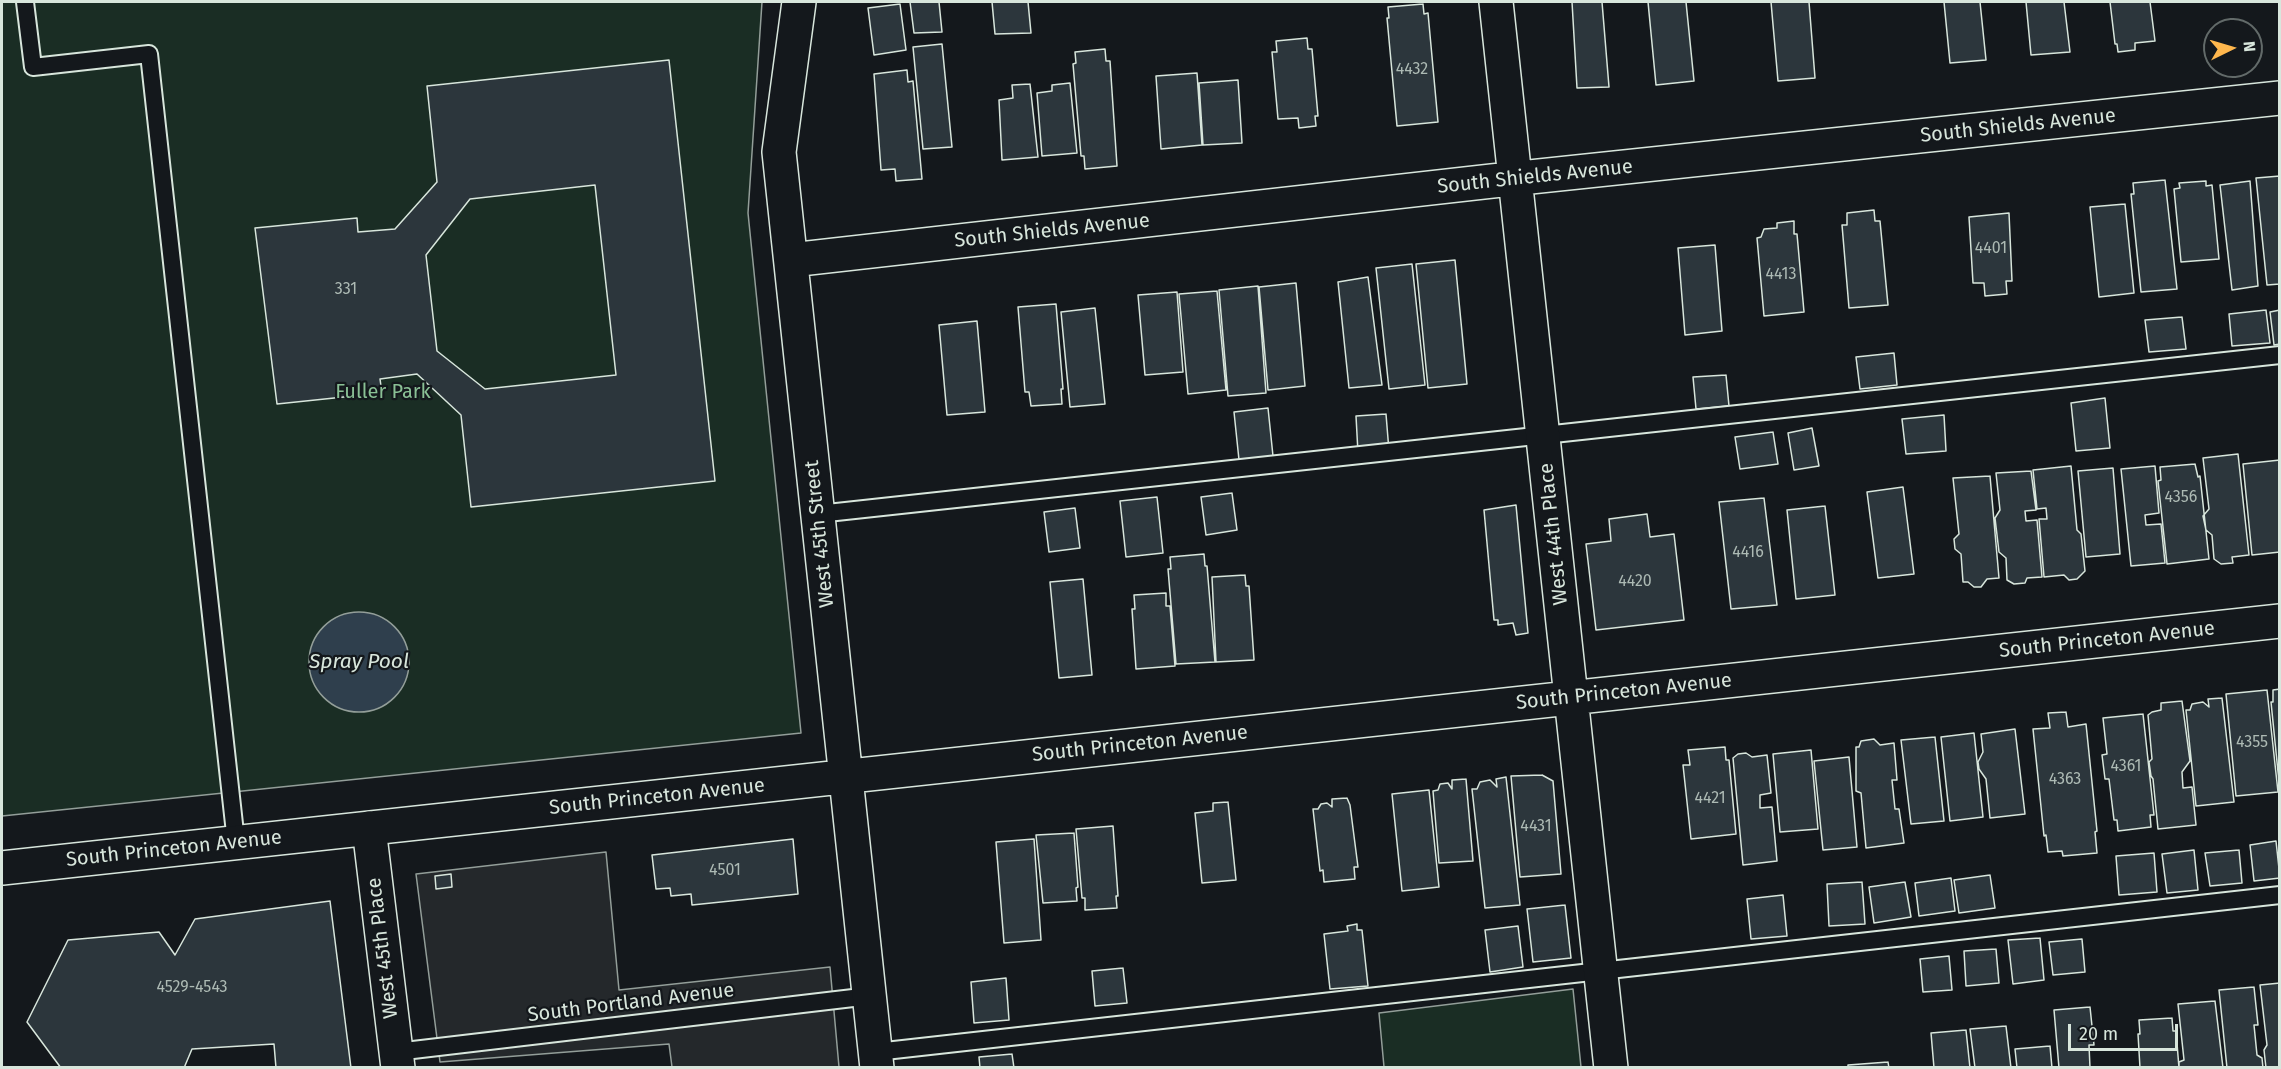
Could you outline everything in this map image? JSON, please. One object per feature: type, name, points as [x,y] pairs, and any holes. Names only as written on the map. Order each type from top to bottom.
[{"type":"street","name":"West 45th Street","points":[[799,2],[779,152],[876,1060]]},
{"type":"street","name":"West 44th Place","points":[[1496,2],[1611,1068]]},
{"type":"street","name":"South Shields Avenue","points":[[791,260],[1515,179],[2280,98]]},
{"type":"street","name":"South Princeton Avenue","points":[[2,868],[2280,621]]},
{"type":"street","name":"West 45th Place","points":[[369,828],[397,1060]]},
{"type":"lane","points":[[26,2],[33,67],[149,54],[236,842]]},
{"type":"lane","points":[[818,514],[2280,355]]},
{"type":"lane","points":[[876,1060],[1600,971],[2280,895]]},
{"type":"lane","name":"South Portland Avenue","points":[[397,1060],[870,996]]},
{"type":"green space","name":"Fuller Park","points":[[2,2],[762,2],[748,213],[801,733],[2,816]]},
{"type":"green space","points":[[1573,989],[1581,1067],[1384,1067],[1379,1013]]},
{"type":"shaded area","points":[[606,852],[619,990],[830,967],[839,1067],[672,1067],[669,1044],[440,1062],[416,874]]},
{"type":"water","name":"Spray Pool","points":[[359,612],[378,616],[395,626],[405,643],[409,662],[405,681],[395,698],[378,708],[359,712],[340,708],[323,698],[313,681],[309,662],[313,643],[323,626],[340,616]]},
{"type":"building","points":[[910,2],[939,2],[942,32],[914,33]]},
{"type":"building","points":[[992,2],[1028,2],[1031,33],[995,34]]},
{"type":"building","points":[[1572,2],[1602,2],[1609,87],[1577,88]]},
{"type":"building","points":[[1648,2],[1686,2],[1694,81],[1656,85]]},
{"type":"building","points":[[1771,2],[1809,2],[1815,78],[1778,81]]},
{"type":"building","points":[[1944,2],[1980,2],[1986,60],[1950,63]]},
{"type":"building","points":[[2026,2],[2064,2],[2070,52],[2031,55]]},
{"type":"building","points":[[2110,2],[2150,2],[2155,41],[2135,43],[2135,50],[2118,52]]},
{"type":"building","points":[[900,4],[906,50],[874,55],[868,8]]},
{"type":"building","points":[[1423,4],[1424,14],[1428,13],[1438,122],[1397,126],[1387,18],[1389,18],[1388,7]]},
{"type":"building","points":[[1307,38],[1308,49],[1312,49],[1318,116],[1315,116],[1316,126],[1299,128],[1298,118],[1278,119],[1272,52],[1277,52],[1276,41]]},
{"type":"building","points":[[942,44],[952,147],[923,149],[913,47]]},
{"type":"building","points":[[1105,49],[1106,61],[1110,61],[1117,166],[1085,169],[1084,156],[1081,156],[1073,64],[1076,63],[1075,52]]},
{"type":"building","points":[[669,60],[715,481],[471,507],[461,415],[417,374],[380,379],[382,393],[277,404],[255,228],[357,218],[358,232],[395,229],[437,182],[427,86]],"holes":[[[595,185],[616,375],[485,389],[437,351],[426,255],[470,199]]]},
{"type":"building","points":[[907,70],[908,82],[913,81],[922,179],[896,181],[895,169],[881,170],[874,74]]},
{"type":"building","points":[[1197,73],[1202,145],[1161,149],[1156,76]]},
{"type":"building","points":[[1238,80],[1242,143],[1203,145],[1199,83]]},
{"type":"building","points":[[1070,83],[1077,153],[1042,156],[1037,93],[1052,91],[1052,85]]},
{"type":"building","points":[[1030,84],[1038,157],[1002,160],[999,100],[1013,98],[1012,85]]},
{"type":"building","points":[[2280,176],[2280,284],[2267,285],[2256,178]]},
{"type":"building","points":[[2165,180],[2177,289],[2141,292],[2131,194],[2134,194],[2133,183]]},
{"type":"building","points":[[2206,181],[2206,186],[2212,185],[2219,259],[2181,262],[2174,189],[2180,188],[2179,183]]},
{"type":"building","points":[[2250,181],[2258,286],[2232,290],[2220,185]]},
{"type":"building","points":[[2125,204],[2134,293],[2099,297],[2090,207]]},
{"type":"building","points":[[1874,210],[1875,221],[1880,221],[1888,305],[1849,308],[1842,225],[1847,225],[1847,213]]},
{"type":"building","points":[[2009,213],[2012,281],[2006,281],[2007,294],[1985,296],[1984,283],[1973,283],[1969,217]]},
{"type":"building","points":[[1794,221],[1804,312],[1764,316],[1757,238],[1761,237],[1764,229],[1777,228],[1777,223]]},
{"type":"building","points":[[1715,245],[1722,331],[1685,335],[1678,248]]},
{"type":"building","points":[[1455,260],[1467,384],[1428,388],[1416,264]]},
{"type":"building","points":[[1412,264],[1425,385],[1389,389],[1376,268]]},
{"type":"building","points":[[1368,277],[1382,385],[1349,388],[1338,282]]},
{"type":"building","points":[[1296,283],[1305,386],[1268,390],[1259,287]]},
{"type":"building","points":[[1258,286],[1266,393],[1228,396],[1219,290]]},
{"type":"building","points":[[1217,291],[1226,390],[1188,394],[1179,294]]},
{"type":"building","points":[[1177,292],[1183,372],[1145,375],[1138,295]]},
{"type":"building","points":[[1056,304],[1063,389],[1061,389],[1062,404],[1031,406],[1029,392],[1025,392],[1018,307]]},
{"type":"building","points":[[1095,308],[1105,404],[1070,407],[1061,312]]},
{"type":"building","points":[[2266,310],[2270,343],[2232,346],[2229,314]]},
{"type":"building","points":[[2280,310],[2280,344],[2274,345],[2270,312]]},
{"type":"building","points":[[2182,317],[2186,349],[2149,352],[2145,320]]},
{"type":"building","points":[[977,321],[985,412],[947,415],[939,325]]},
{"type":"building","points":[[1894,353],[1897,385],[1860,389],[1856,357]]},
{"type":"building","points":[[1726,375],[1729,406],[1696,409],[1693,377]]},
{"type":"building","points":[[2105,398],[2110,448],[2076,451],[2071,403]]},
{"type":"building","points":[[1268,408],[1273,456],[1239,460],[1234,412]]},
{"type":"building","points":[[1386,414],[1389,451],[1358,453],[1356,416]]},
{"type":"building","points":[[1944,415],[1946,451],[1906,454],[1902,419]]},
{"type":"building","points":[[1812,428],[1819,466],[1794,470],[1788,433]]},
{"type":"building","points":[[1773,432],[1778,464],[1740,469],[1735,437]]},
{"type":"building","points":[[2238,454],[2249,555],[2232,557],[2233,563],[2221,564],[2214,559],[2212,535],[2206,530],[2203,516],[2209,509],[2203,458]]},
{"type":"building","points":[[2280,460],[2280,552],[2252,555],[2243,464]]},
{"type":"building","points":[[2195,464],[2198,477],[2200,476],[2209,559],[2167,564],[2158,481],[2161,480],[2160,467]]},
{"type":"building","points":[[2071,466],[2077,530],[2081,534],[2085,571],[2077,579],[2069,580],[2064,575],[2044,577],[2039,519],[2047,519],[2046,508],[2037,509],[2033,470]]},
{"type":"building","points":[[2155,466],[2159,513],[2145,515],[2146,525],[2161,524],[2165,563],[2131,566],[2121,469]]},
{"type":"building","points":[[2113,468],[2120,554],[2086,557],[2078,471]]},
{"type":"building","points":[[2031,471],[2036,510],[2025,511],[2026,521],[2037,520],[2042,577],[2027,578],[2025,583],[2014,584],[2007,580],[2006,558],[1999,552],[1995,518],[2000,510],[1996,473]]},
{"type":"building","points":[[1990,476],[1999,578],[1987,579],[1981,587],[1974,587],[1968,582],[1963,582],[1961,554],[1955,549],[1954,539],[1959,534],[1953,478]]},
{"type":"building","points":[[1903,487],[1914,574],[1878,578],[1867,492]]},
{"type":"building","points":[[1232,493],[1237,530],[1206,535],[1201,497]]},
{"type":"building","points":[[1157,497],[1163,553],[1126,557],[1120,501]]},
{"type":"building","points":[[1764,498],[1777,605],[1731,609],[1719,502]]},
{"type":"building","points":[[1516,505],[1528,633],[1516,635],[1513,623],[1498,625],[1498,620],[1494,620],[1484,510]]},
{"type":"building","points":[[1825,506],[1835,595],[1796,599],[1787,510]]},
{"type":"building","points":[[1075,508],[1080,548],[1049,552],[1044,512]]},
{"type":"building","points":[[1647,514],[1650,537],[1674,534],[1684,620],[1596,630],[1586,544],[1611,541],[1609,519]]},
{"type":"building","points":[[1204,554],[1215,662],[1176,664],[1168,569],[1171,569],[1170,557]]},
{"type":"building","points":[[1245,575],[1246,586],[1249,586],[1254,660],[1216,662],[1212,577]]},
{"type":"building","points":[[1083,579],[1092,675],[1059,678],[1050,582]]},
{"type":"building","points":[[1166,593],[1166,606],[1170,606],[1175,666],[1136,669],[1132,609],[1135,609],[1134,595]]},
{"type":"building","points":[[2280,689],[2279,782],[2271,702],[2273,702],[2273,690]]},
{"type":"building","points":[[2267,690],[2278,792],[2236,796],[2226,694]]},
{"type":"building","points":[[2222,698],[2234,802],[2196,806],[2186,710],[2190,710],[2192,704],[2203,702],[2209,707],[2208,699]]},
{"type":"building","points":[[2182,701],[2190,761],[2182,772],[2183,788],[2192,787],[2196,825],[2158,829],[2149,762],[2152,759],[2148,715],[2161,710],[2161,703]]},
{"type":"building","points":[[2066,712],[2068,727],[2086,724],[2097,831],[2095,832],[2097,853],[2063,856],[2062,851],[2048,852],[2046,835],[2044,836],[2033,729],[2050,728],[2048,713]]},
{"type":"building","points":[[2143,714],[2154,815],[2150,815],[2151,827],[2118,831],[2117,820],[2114,820],[2109,779],[2105,779],[2102,755],[2107,754],[2103,718]]},
{"type":"building","points":[[2015,729],[2025,814],[1990,818],[1986,779],[1979,769],[1978,762],[1983,752],[1981,734]]},
{"type":"building","points":[[1974,733],[1983,817],[1950,821],[1941,737]]},
{"type":"building","points":[[1935,737],[1944,821],[1911,824],[1901,740]]},
{"type":"building","points":[[1874,739],[1880,745],[1894,743],[1897,780],[1892,780],[1895,809],[1899,809],[1904,843],[1866,848],[1861,793],[1856,791],[1856,747],[1859,747],[1861,741]]},
{"type":"building","points":[[1725,747],[1726,760],[1729,760],[1736,834],[1691,839],[1683,765],[1690,765],[1688,750]]},
{"type":"building","points":[[1811,750],[1818,829],[1780,832],[1773,754]]},
{"type":"building","points":[[1746,753],[1752,757],[1767,755],[1771,793],[1760,795],[1760,808],[1772,807],[1777,861],[1743,865],[1733,758],[1738,754]]},
{"type":"building","points":[[1849,757],[1857,847],[1823,850],[1814,761]]},
{"type":"building","points":[[1542,775],[1553,781],[1561,874],[1520,877],[1511,776]]},
{"type":"building","points":[[1506,777],[1520,905],[1485,908],[1472,789],[1477,789],[1480,782],[1490,780],[1497,787],[1496,779]]},
{"type":"building","points":[[1466,779],[1473,861],[1439,863],[1433,791],[1438,790],[1440,784],[1448,783],[1452,789],[1452,780]]},
{"type":"building","points":[[1429,790],[1439,887],[1402,891],[1392,794]]},
{"type":"building","points":[[1347,798],[1350,805],[1358,867],[1354,867],[1355,879],[1324,882],[1323,870],[1320,871],[1313,809],[1318,809],[1321,804],[1327,803],[1332,807],[1332,799]]},
{"type":"building","points":[[1228,802],[1236,880],[1202,883],[1195,813],[1213,811],[1213,803]]},
{"type":"building","points":[[1113,826],[1117,908],[1085,910],[1076,829]]},
{"type":"building","points":[[1074,833],[1077,901],[1043,903],[1036,835]]},
{"type":"building","points":[[793,839],[798,894],[692,905],[691,894],[671,896],[670,888],[656,889],[652,855]]},
{"type":"building","points":[[1034,839],[1041,940],[1004,943],[996,842]]},
{"type":"building","points":[[2276,841],[2280,878],[2254,881],[2250,845]]},
{"type":"building","points":[[2194,850],[2198,890],[2167,893],[2162,854]]},
{"type":"building","points":[[2239,850],[2242,883],[2210,886],[2205,853]]},
{"type":"building","points":[[2154,853],[2157,892],[2119,895],[2116,856]]},
{"type":"building","points":[[451,874],[452,887],[436,889],[435,876]]},
{"type":"building","points":[[1990,875],[1995,908],[1959,913],[1954,880]]},
{"type":"building","points":[[1951,878],[1955,911],[1919,916],[1915,883]]},
{"type":"building","points":[[1862,882],[1865,924],[1829,926],[1827,884]]},
{"type":"building","points":[[1905,882],[1911,917],[1874,923],[1869,887]]},
{"type":"building","points":[[1783,895],[1787,936],[1751,939],[1747,899]]},
{"type":"building","points":[[330,901],[351,1068],[276,1068],[274,1044],[192,1049],[184,1068],[61,1068],[27,1022],[68,940],[159,932],[175,955],[195,919]]},
{"type":"building","points":[[1565,905],[1571,958],[1533,962],[1527,909]]},
{"type":"building","points":[[1357,924],[1357,930],[1362,930],[1368,986],[1330,989],[1324,934],[1348,931],[1347,926]]},
{"type":"building","points":[[1518,926],[1523,967],[1490,972],[1485,930]]},
{"type":"building","points":[[2040,938],[2044,980],[2013,984],[2008,940]]},
{"type":"building","points":[[2082,939],[2085,972],[2053,975],[2049,942]]},
{"type":"building","points":[[1996,949],[1999,983],[1966,986],[1964,951]]},
{"type":"building","points":[[1949,956],[1952,990],[1923,992],[1920,959]]},
{"type":"building","points":[[1123,968],[1127,1003],[1095,1006],[1092,971]]},
{"type":"building","points":[[1006,978],[1009,1020],[974,1023],[971,982]]},
{"type":"building","points":[[2280,983],[2280,1068],[2266,1068],[2264,1050],[2267,1045],[2260,985]]},
{"type":"building","points":[[2254,987],[2258,1025],[2254,1025],[2257,1055],[2262,1058],[2263,1068],[2227,1068],[2219,990]]},
{"type":"building","points":[[2215,1001],[2223,1068],[2179,1068],[2179,1062],[2184,1060],[2178,1004]]},
{"type":"building","points":[[2090,1007],[2094,1045],[2089,1045],[2090,1068],[2059,1068],[2054,1010]]},
{"type":"building","points":[[2172,1018],[2173,1031],[2176,1031],[2179,1068],[2140,1068],[2139,1020]]},
{"type":"building","points":[[2006,1026],[2011,1068],[1975,1068],[1970,1029]]},
{"type":"building","points":[[1966,1030],[1970,1068],[1934,1068],[1931,1033]]},
{"type":"building","points":[[2050,1046],[2052,1068],[2017,1068],[2015,1049]]},
{"type":"building","points":[[1012,1054],[1014,1068],[980,1068],[979,1057]]},
{"type":"building","points":[[1888,1062],[1889,1068],[1848,1068],[1848,1065]]}]
